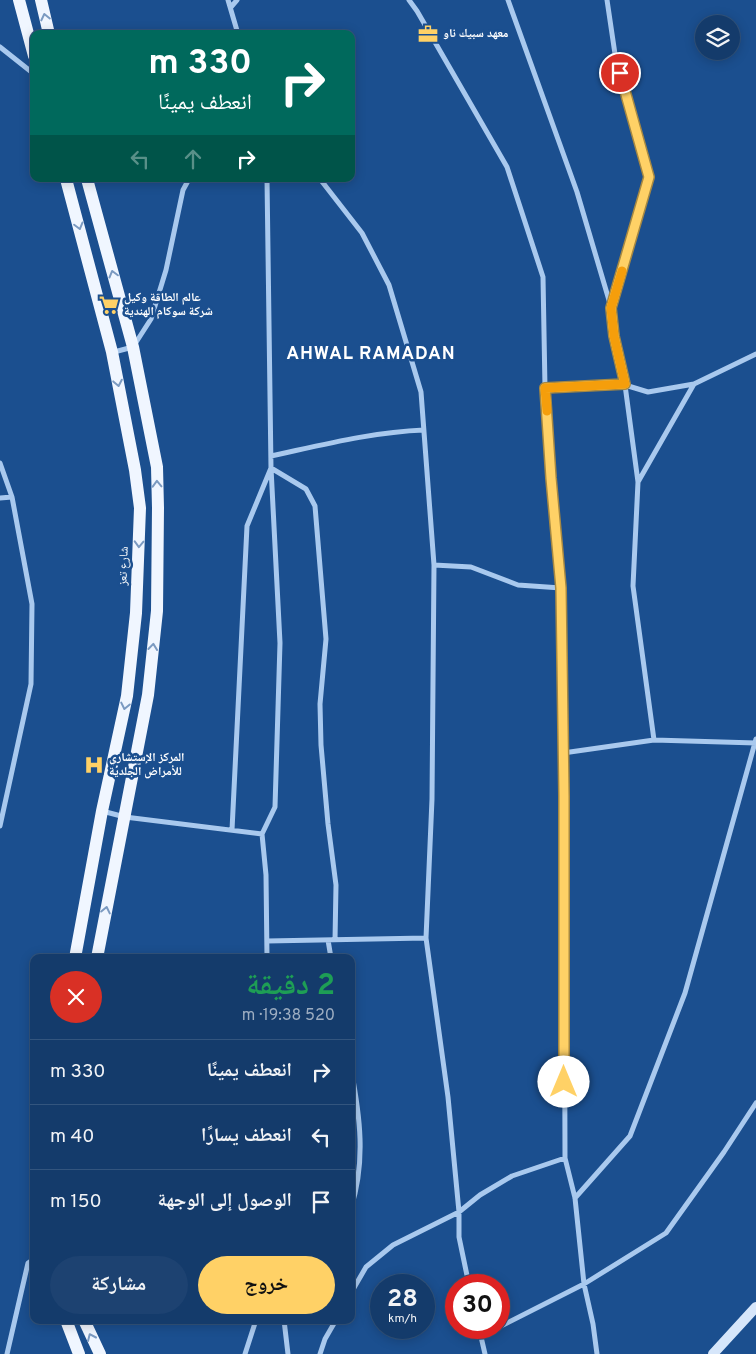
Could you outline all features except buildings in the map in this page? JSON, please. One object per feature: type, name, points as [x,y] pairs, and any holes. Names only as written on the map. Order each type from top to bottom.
[{"type":"main road","points":[[19,0],[30,41]]},
{"type":"main road","points":[[42,0],[48,30]]},
{"type":"main road","name":"شارع تعز","points":[[67,182],[112,352],[135,470],[140,508],[136,613],[127,696],[102,810],[76,954]]},
{"type":"main road","points":[[88,182],[133,347],[157,467],[157,611],[148,695],[126,817],[98,954]]},
{"type":"main road","points":[[68,1324],[79,1354]]},
{"type":"main road","points":[[86,1324],[100,1354]]},
{"type":"street","points":[[228,0],[237,30]]},
{"type":"street","points":[[231,7],[237,0]]},
{"type":"street","points":[[409,0],[507,167],[543,277],[545,388],[561,588],[564,1158],[575,1198],[584,1284],[593,1324],[597,1354]]},
{"type":"street","points":[[508,0],[577,192],[611,308],[614,336],[625,384],[638,482],[633,586],[654,740]]},
{"type":"street","points":[[607,0],[615,54],[649,177],[611,308]]},
{"type":"street","points":[[0,47],[30,71]]},
{"type":"street","points":[[112,352],[133,347],[151,319],[166,270],[183,190],[187,182]]},
{"type":"street","points":[[267,182],[271,468],[280,643],[275,807],[262,834],[266,875],[267,954]]},
{"type":"street","points":[[322,182],[362,233],[388,285],[421,392],[434,565],[432,799],[426,938],[448,1097],[459,1212],[459,1237],[467,1274]]},
{"type":"street","points":[[545,388],[625,384],[648,392],[694,384],[756,354]]},
{"type":"street","points":[[638,482],[694,384]]},
{"type":"street","points":[[271,456],[363,436],[395,431],[424,430]]},
{"type":"street","points":[[0,463],[12,497],[32,604],[31,684],[0,826]]},
{"type":"street","points":[[232,830],[247,526],[271,468]]},
{"type":"street","points":[[271,468],[306,489],[315,506],[326,639],[320,704],[321,745],[336,885],[335,940]]},
{"type":"street","points":[[0,498],[12,497]]},
{"type":"street","points":[[434,565],[471,566],[518,585],[561,588]]},
{"type":"street","points":[[563,753],[654,740],[755,742],[685,994],[630,1136],[575,1198]]},
{"type":"street","points":[[102,810],[126,817],[262,834]]},
{"type":"street","points":[[267,941],[426,938]]},
{"type":"street","points":[[328,940],[330,954]]},
{"type":"street","points":[[355,1088],[361,1146],[358,1186],[355,1195]]},
{"type":"street","points":[[510,1321],[584,1284],[666,1233],[756,1104]]},
{"type":"street","points":[[355,1286],[366,1267],[393,1245],[459,1212],[480,1195],[512,1176],[564,1158]]},
{"type":"street","points":[[7,1354],[28,1263],[30,1262]]},
{"type":"street","points":[[714,1354],[756,1307]]},
{"type":"street","points":[[245,1354],[255,1324]]},
{"type":"street","points":[[284,1324],[288,1354]]},
{"type":"street","points":[[320,1354],[325,1339],[334,1324]]},
{"type":"street","points":[[482,1339],[485,1354]]},
{"type":"slow traffic","points":[[547,411],[545,388],[625,384],[614,336],[611,308],[622,271]]},
{"type":"place","name":"معهد سبيك ناو","points":[[428,34]]},
{"type":"place","name":"عالم الطاقة وكيل شركة سوكام الهندية","points":[[109,305]]},
{"type":"place","name":"المركز الإستشاري للأمراض الجلدية","points":[[94,765]]},
{"type":"district","name":"AHWAL RAMADAN","points":[[371,354]]},
{"type":"route","points":[[564,1082],[564,796],[561,588],[545,388],[625,384],[614,336],[611,308],[647,190],[649,177],[648,167],[620,73]]}]
